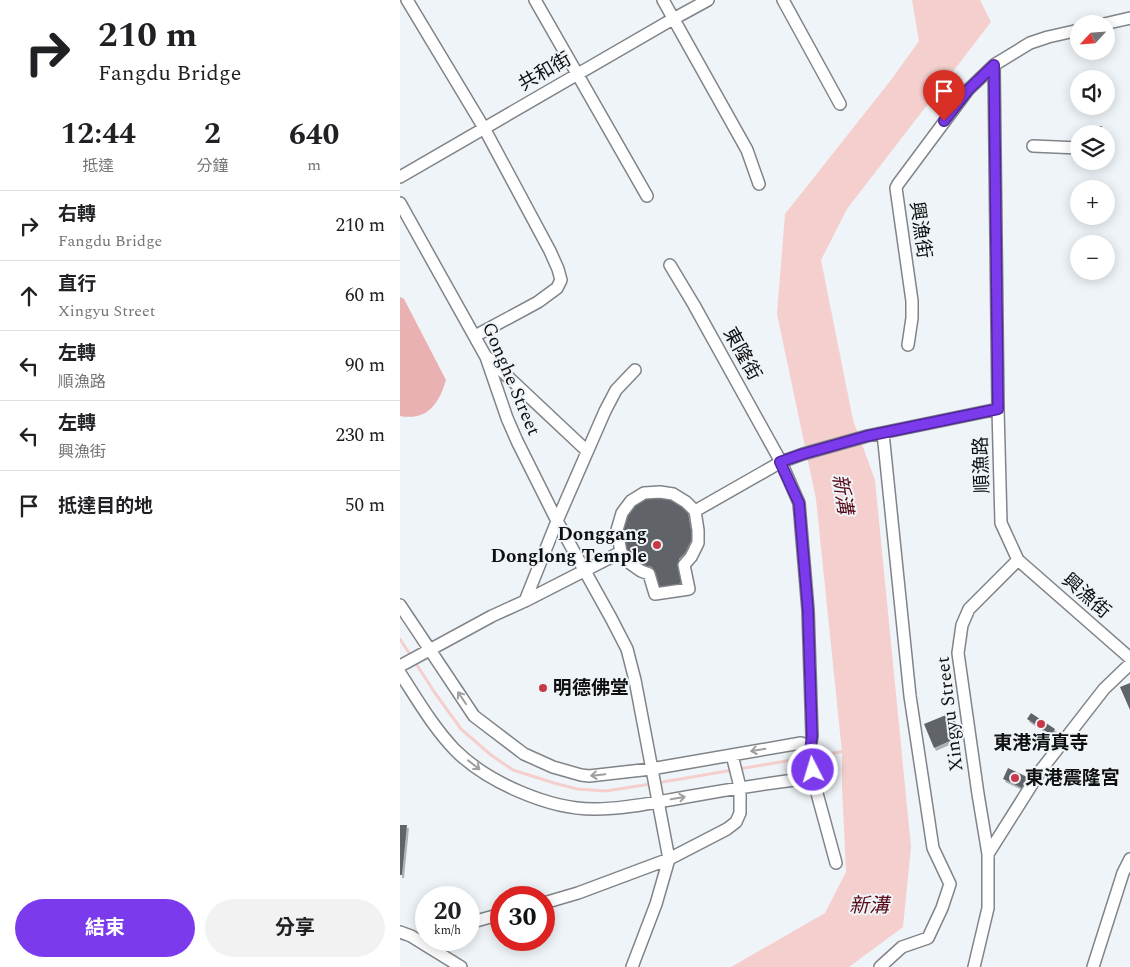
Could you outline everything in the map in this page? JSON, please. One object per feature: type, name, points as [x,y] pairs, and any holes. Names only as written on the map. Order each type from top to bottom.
[{"type":"street","points":[[407,0],[484,128],[550,251],[561,280],[557,288],[538,302],[475,336]]},
{"type":"street","points":[[534,0],[647,196]]},
{"type":"street","points":[[663,0],[747,150],[759,184]]},
{"type":"street","name":"共和街","points":[[400,177],[708,0]]},
{"type":"street","points":[[783,0],[840,104]]},
{"type":"street","points":[[1115,21],[1130,18]]},
{"type":"street","name":"興漁街","points":[[908,345],[912,318],[912,301],[896,188],[898,184],[968,90],[994,65],[1030,43],[1070,32]]},
{"type":"street","name":"順漁路","points":[[994,65],[1001,523],[1018,560]]},
{"type":"street","points":[[1033,146],[1070,148]]},
{"type":"street","name":"Gonghe Street","points":[[400,203],[486,357],[507,418],[557,520],[627,649],[635,680],[668,859]]},
{"type":"street","name":"東隆街","points":[[670,265],[780,462],[799,503],[808,610],[812,772],[836,863]]},
{"type":"street","points":[[486,357],[587,451]]},
{"type":"street","points":[[525,601],[557,520],[604,411],[616,390],[635,370]]},
{"type":"street","points":[[695,511],[780,462],[803,454],[867,436],[998,409]]},
{"type":"street","points":[[880,967],[902,947],[928,938],[942,908],[950,884],[932,848],[912,715],[883,433]]},
{"type":"street","points":[[660,492],[673,494],[686,502],[695,511],[698,543],[691,557],[684,565],[689,589],[655,594],[649,574],[631,564],[621,552],[617,530],[622,513],[631,501],[644,493],[660,492]]},
{"type":"street","points":[[403,664],[492,616],[621,552]]},
{"type":"street","name":"興漁街","points":[[1018,560],[1130,658]]},
{"type":"street","name":"Xingyu Street","points":[[974,967],[988,908],[988,854],[958,654],[962,624],[969,609],[1018,560]]},
{"type":"street","points":[[400,604],[425,652],[474,716],[524,754],[553,766],[589,776],[651,772],[801,743],[810,750]]},
{"type":"street","points":[[988,854],[1041,770],[1104,689],[1130,664]]},
{"type":"street","points":[[402,680],[455,750],[476,768],[513,789],[559,806],[594,809],[626,806],[657,797],[802,779],[812,772]]},
{"type":"street","points":[[555,899],[578,893],[668,859],[727,829],[736,822],[740,813],[740,787],[732,755]]},
{"type":"street","points":[[632,967],[656,904],[668,859]]},
{"type":"street","points":[[1093,967],[1123,873],[1130,859]]},
{"type":"street","points":[[405,934],[460,967]]},
{"type":"shaded area","points":[[400,297],[404,299],[446,380],[436,403],[425,413],[410,417],[400,416]]},
{"type":"water","name":"新溝","points":[[912,0],[980,0],[991,22],[847,209],[821,260],[853,420],[875,480],[911,847],[903,927],[849,967],[731,967],[825,913],[846,872],[842,752],[816,499],[777,314],[785,214],[891,80],[919,41]]},
{"type":"building","name":"Donggang Donglong Temple","points":[[659,498],[681,502],[688,513],[691,541],[685,553],[679,559],[683,583],[658,588],[652,567],[643,565],[626,548],[623,530],[626,515],[634,505],[646,499]]},
{"type":"building","points":[[1130,683],[1130,710],[1120,687]]},
{"type":"building","points":[[951,713],[961,736],[934,748],[924,724]]},
{"type":"building","name":"東港清真寺","points":[[1031,713],[1055,729],[1052,735],[1027,719]]},
{"type":"building","name":"東港震隆宮","points":[[1008,768],[1027,777],[1022,788],[1003,779]]},
{"type":"building","points":[[400,825],[407,825],[402,875],[400,875]]},
{"type":"waterway","points":[[400,639],[461,729],[491,755],[513,770],[577,789],[606,791],[651,784]]},
{"type":"waterway","points":[[739,769],[846,751]]},
{"type":"waterway","points":[[657,783],[733,770]]},
{"type":"place","name":"Donggang Donglong Temple","points":[[657,545]]},
{"type":"place","name":"明德佛堂","points":[[543,688]]},
{"type":"place","name":"東港清真寺","points":[[1041,724]]},
{"type":"place","name":"東港震隆宮","points":[[1015,778]]},
{"type":"route","points":[[813,770],[810,750],[812,736],[808,610],[799,503],[780,462],[867,436],[998,409],[994,65],[968,90],[944,121]]}]
